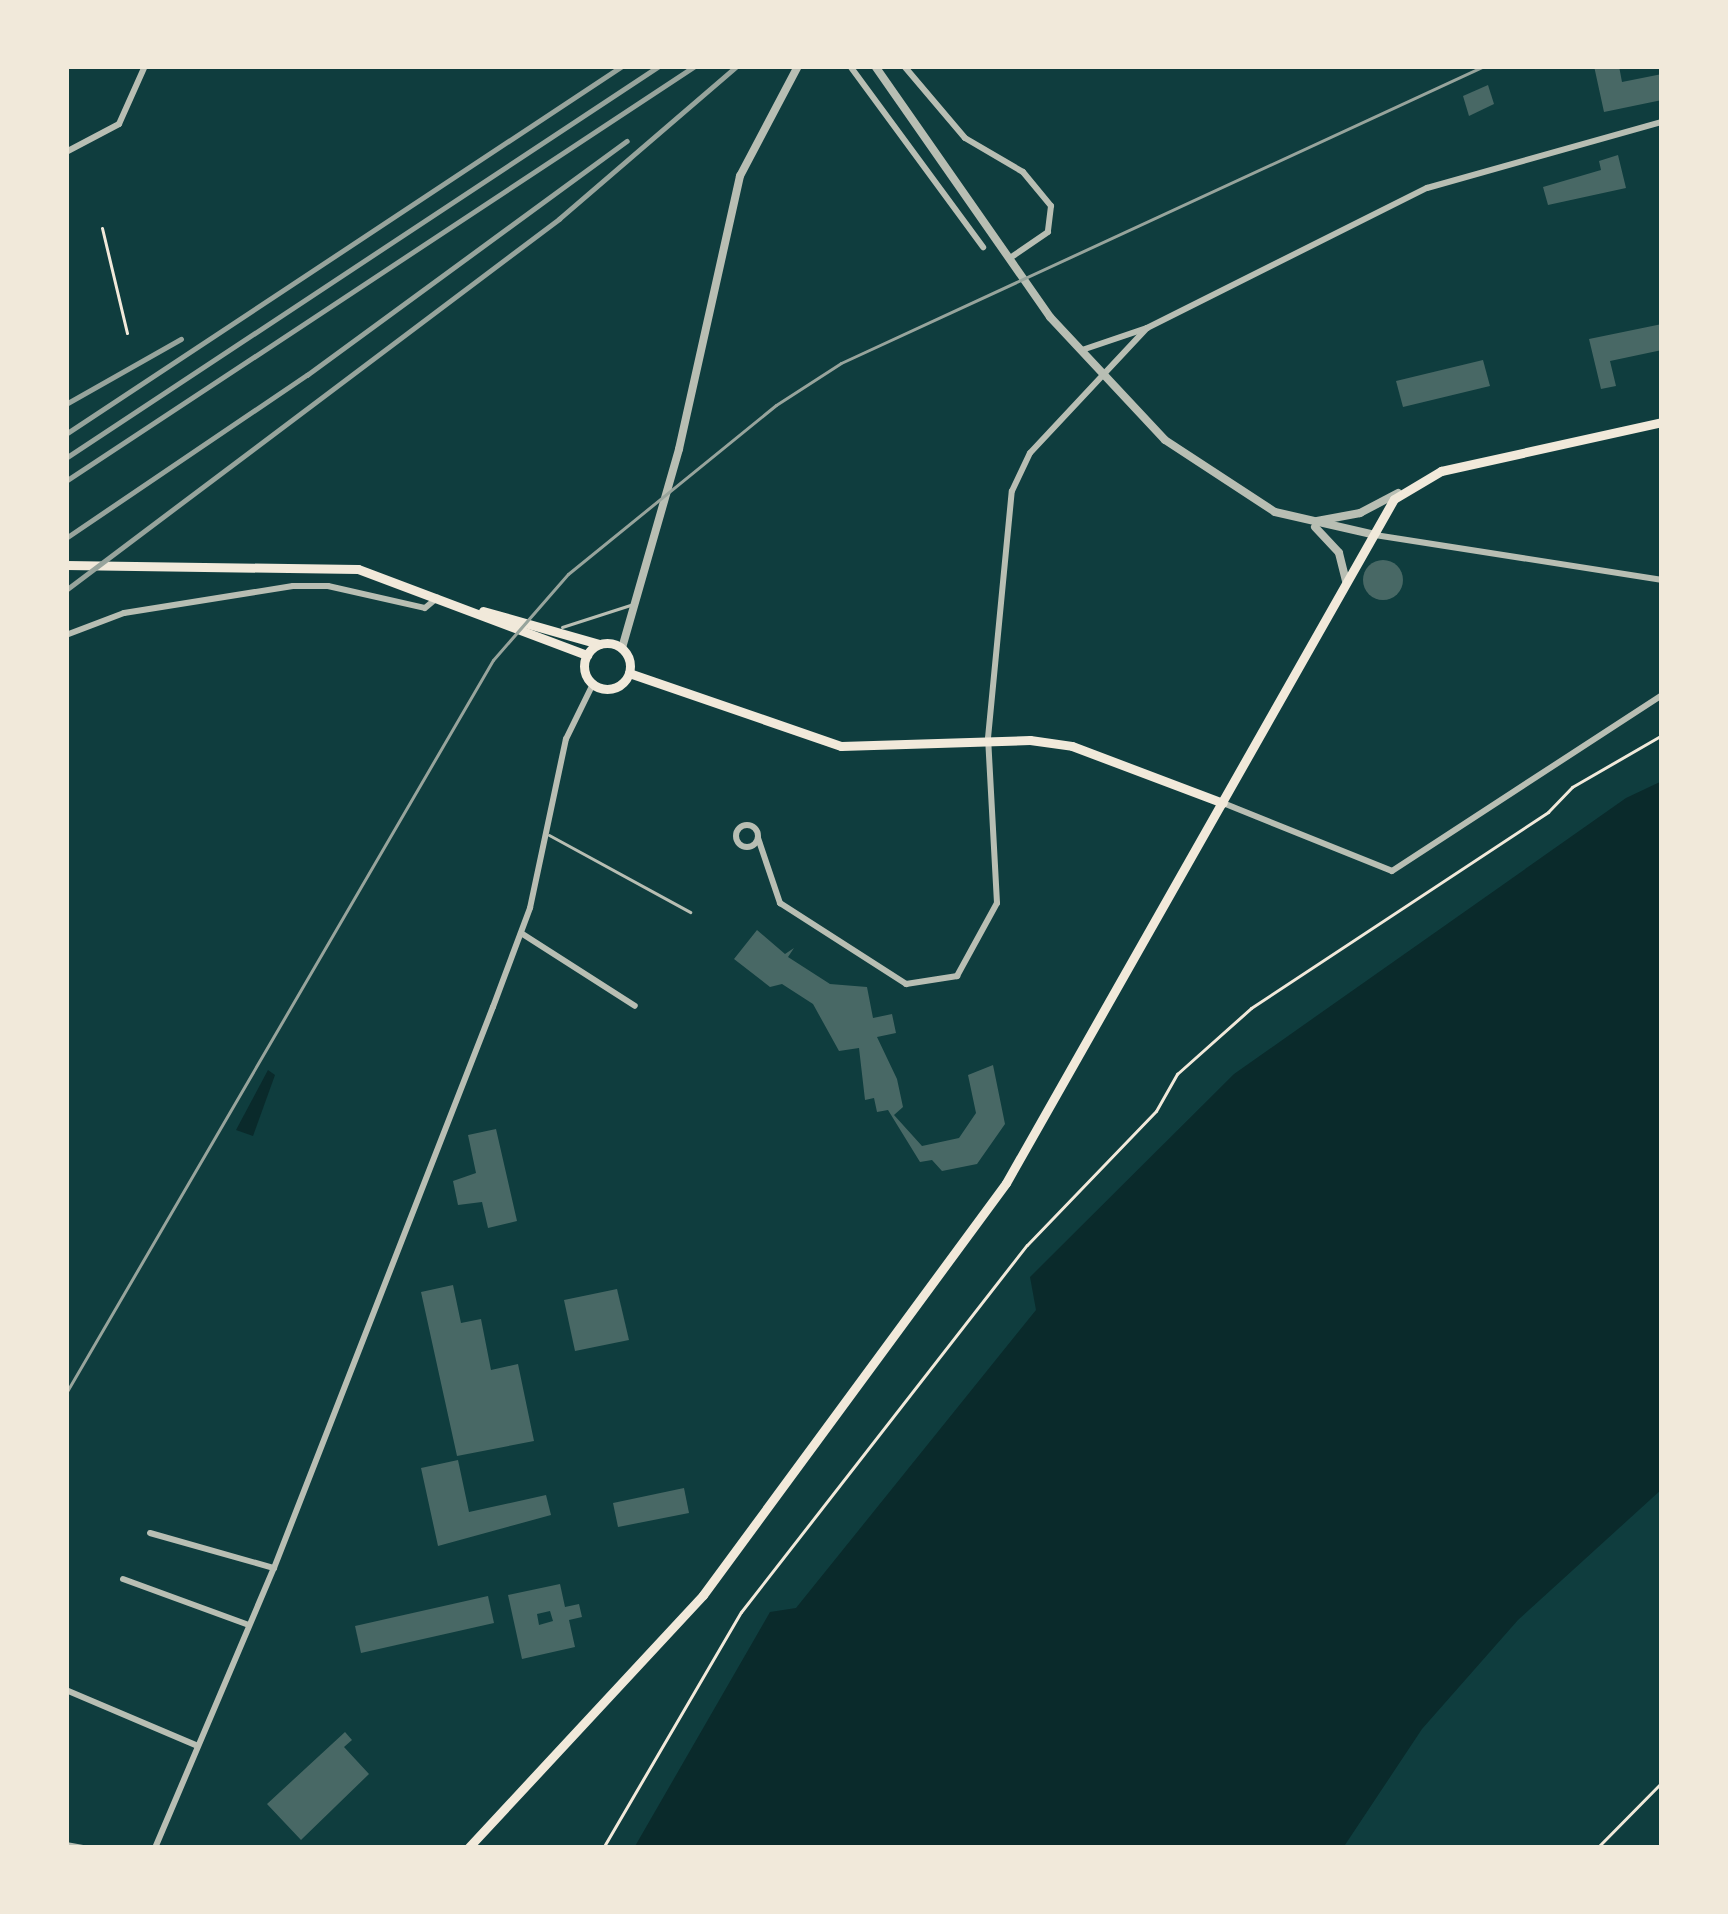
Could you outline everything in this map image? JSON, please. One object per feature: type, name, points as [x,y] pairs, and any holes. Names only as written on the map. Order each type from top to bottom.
[{"type":"main road","points":[[468,1848],[636,1674],[770,1507],[1006,1183],[1371,534],[1404,489],[1441,471],[1662,422]]},
{"type":"main road","points":[[66,566],[316,564],[383,575],[587,655]]},
{"type":"main road","points":[[474,610],[622,649],[629,673]]},
{"type":"main road","points":[[587,655],[599,644]]},
{"type":"main road","points":[[587,655],[593,684],[614,688],[629,673]]},
{"type":"main road","points":[[629,673],[860,750],[988,738],[1072,746],[1223,803]]},
{"type":"street","points":[[66,152],[119,124],[145,66]]},
{"type":"street","points":[[622,649],[679,449],[738,182],[798,66]]},
{"type":"street","points":[[850,66],[983,247]]},
{"type":"street","points":[[875,66],[949,163],[1077,349],[1202,470],[1310,522],[1662,580]]},
{"type":"street","points":[[904,66],[965,138],[1023,172],[1051,206],[1048,232],[1013,256]]},
{"type":"street","points":[[1077,349],[1147,328],[1426,188],[1662,122]]},
{"type":"street","points":[[758,838],[779,903],[906,984],[951,980],[997,903],[988,738],[1012,491],[1030,453],[1147,328]]},
{"type":"street","points":[[1310,522],[1360,513],[1404,489]]},
{"type":"street","points":[[1310,522],[1339,553],[1346,581]]},
{"type":"street","points":[[66,635],[124,613],[292,586],[328,586],[425,608],[440,596]]},
{"type":"street","points":[[155,1848],[274,1568],[520,933],[548,834],[566,739],[593,684]]},
{"type":"street","points":[[1223,803],[1392,871],[1662,695]]},
{"type":"street","points":[[520,933],[635,1006]]},
{"type":"street","points":[[150,1533],[274,1568]]},
{"type":"street","points":[[123,1579],[250,1625]]},
{"type":"street","points":[[66,1690],[198,1746]]},
{"type":"street","points":[[66,1845],[83,1848]]},
{"type":"lane","points":[[558,632],[634,604]]},
{"type":"lane","points":[[548,834],[690,912]]},
{"type":"path","points":[[102,228],[127,333]]},
{"type":"path","points":[[603,1848],[741,1612],[1012,1263],[1156,1111],[1177,1073],[1303,973],[1548,812],[1564,792],[1662,735]]},
{"type":"path","points":[[1597,1848],[1662,1783]]},
{"type":"water","points":[[1662,781],[1662,1489],[1518,1620],[1422,1729],[1343,1848],[634,1848],[770,1612],[796,1608],[1036,1310],[1030,1277],[1234,1074],[1626,798]]},
{"type":"water","points":[[268,1070],[275,1075],[253,1136],[236,1130]]},
{"type":"building","points":[[1594,66],[1619,66],[1622,82],[1662,74],[1662,100],[1604,112]]},
{"type":"building","points":[[1488,85],[1494,104],[1469,116],[1463,96]]},
{"type":"building","points":[[1618,155],[1626,188],[1548,205],[1543,187],[1601,170],[1599,161]]},
{"type":"building","points":[[1662,324],[1662,350],[1610,361],[1616,386],[1601,389],[1589,339]]},
{"type":"building","points":[[1483,360],[1490,386],[1403,407],[1396,381]]},
{"type":"building","points":[[1383,560],[1397,566],[1403,580],[1397,594],[1383,600],[1369,594],[1363,580],[1369,566]]},
{"type":"building","points":[[757,930],[785,954],[794,948],[788,957],[830,984],[867,987],[873,1018],[892,1014],[896,1033],[877,1037],[897,1079],[903,1107],[894,1115],[922,1146],[959,1138],[976,1113],[968,1075],[993,1065],[1005,1124],[977,1164],[942,1171],[932,1160],[920,1162],[888,1110],[877,1112],[874,1098],[865,1100],[859,1048],[839,1051],[813,1004],[782,984],[770,987],[734,959]]},
{"type":"building","points":[[496,1129],[517,1221],[488,1228],[482,1202],[458,1205],[453,1181],[476,1173],[468,1135]]},
{"type":"building","points":[[453,1285],[461,1323],[481,1319],[491,1370],[518,1364],[534,1441],[457,1456],[421,1292]]},
{"type":"building","points":[[617,1289],[629,1340],[575,1351],[564,1300]]},
{"type":"building","points":[[458,1460],[469,1512],[546,1495],[551,1515],[438,1546],[421,1468]]},
{"type":"building","points":[[684,1488],[689,1513],[618,1527],[613,1503]]},
{"type":"building","points":[[560,1584],[565,1607],[579,1604],[582,1617],[569,1620],[575,1647],[522,1659],[508,1595]],"holes":[[[550,1611],[553,1621],[539,1625],[537,1614]]]},
{"type":"building","points":[[488,1596],[494,1623],[361,1653],[355,1626]]},
{"type":"building","points":[[345,1732],[352,1740],[344,1747],[369,1774],[301,1840],[267,1804]]},
{"type":"tram line","points":[[66,1393],[493,660],[568,574],[776,405],[841,363],[1484,66]]},
{"type":"railway","points":[[66,434],[622,66]]},
{"type":"railway","points":[[66,458],[659,66]]},
{"type":"railway","points":[[66,481],[695,66]]},
{"type":"railway","points":[[66,590],[559,219],[737,66]]},
{"type":"railway","points":[[66,538],[307,375],[627,141]]},
{"type":"railway","points":[[66,404],[181,339]]}]
